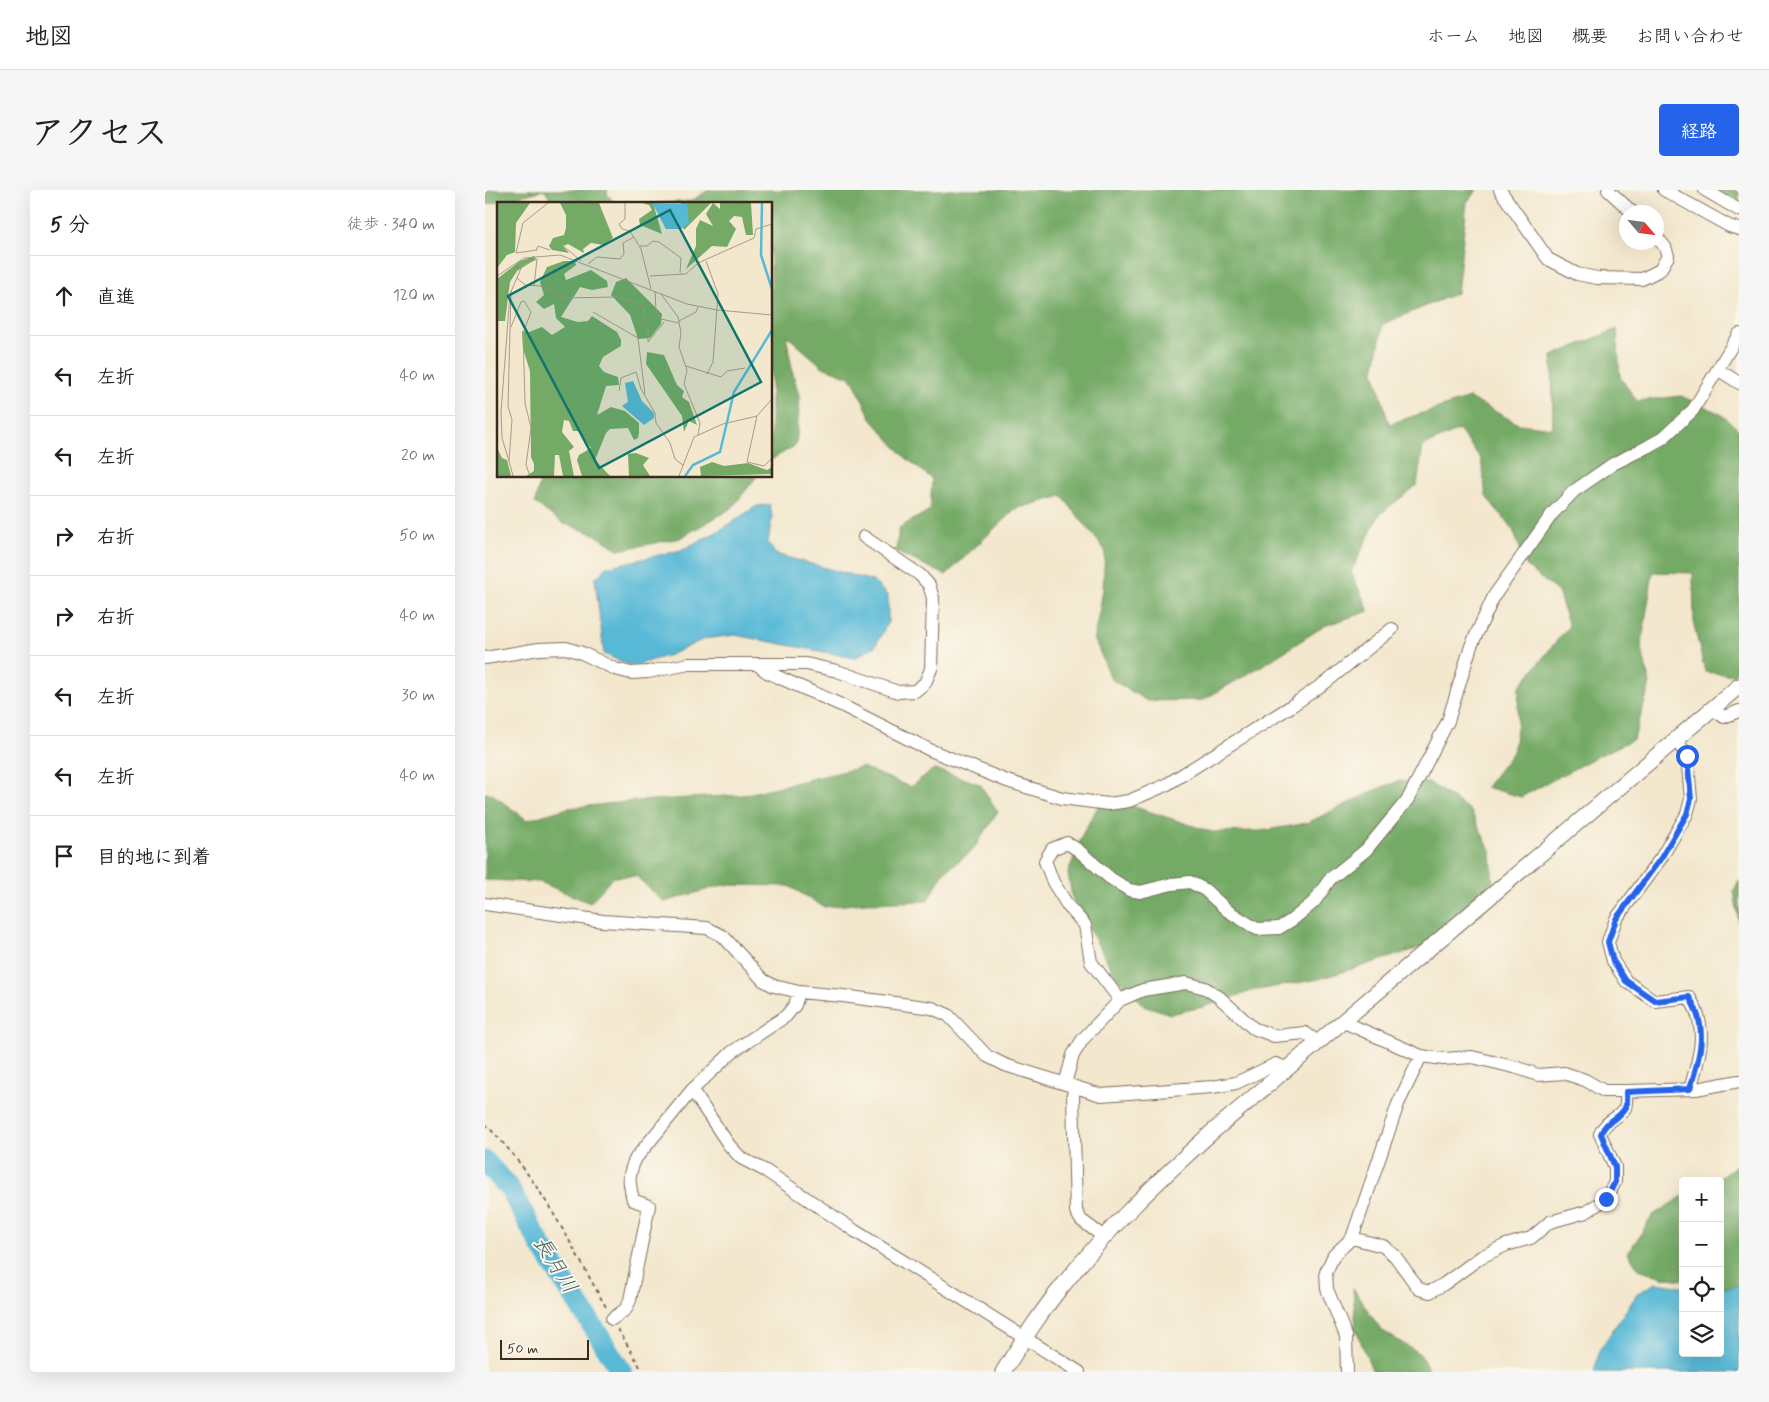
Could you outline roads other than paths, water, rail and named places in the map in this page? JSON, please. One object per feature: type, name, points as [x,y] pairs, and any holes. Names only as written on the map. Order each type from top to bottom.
[{"type":"street","points":[[1500,190],[1548,259],[1577,274],[1597,278],[1642,279],[1660,270],[1668,256],[1664,247]]},
{"type":"street","points":[[1607,190],[1624,205]]},
{"type":"street","points":[[1664,190],[1729,226],[1739,229]]},
{"type":"street","points":[[1705,190],[1739,210]]},
{"type":"street","points":[[1120,1000],[1091,962],[1085,925],[1068,906],[1053,882],[1045,861],[1052,849],[1067,842],[1110,878],[1129,890],[1140,892],[1172,884],[1190,882],[1205,890],[1228,911],[1257,929],[1279,928],[1292,920],[1313,902],[1330,879],[1366,850],[1408,799],[1448,720],[1471,646],[1494,596],[1552,514],[1574,491],[1613,464],[1663,438],[1693,410],[1719,370],[1739,334]]},
{"type":"street","points":[[1719,370],[1739,383]]},
{"type":"street","points":[[485,658],[539,649],[566,648],[631,674],[689,664],[806,664],[837,671],[898,692],[915,691],[925,683],[931,670],[933,598],[929,585],[920,575],[864,537]]},
{"type":"street","points":[[758,665],[767,672],[841,705],[930,750],[1007,781],[1062,798],[1108,804],[1129,801],[1166,785],[1290,708],[1392,629]]},
{"type":"street","points":[[1003,1372],[1024,1338],[1063,1284],[1155,1183],[1572,827],[1677,741],[1739,686]]},
{"type":"street","points":[[1713,709],[1723,717],[1739,711]]},
{"type":"street","points":[[1677,741],[1687,756],[1691,799],[1687,814],[1661,858],[1616,919],[1608,942],[1613,961],[1626,981],[1655,1001],[1689,997],[1694,1005],[1702,1036],[1701,1053],[1690,1089]]},
{"type":"street","points":[[485,904],[603,921],[707,928],[723,936],[763,980],[774,986],[799,992],[932,1008],[948,1015],[987,1056],[1005,1065],[1101,1095],[1211,1087],[1236,1082],[1276,1064],[1288,1070]]},
{"type":"street","points":[[1104,1237],[1081,1220],[1076,1211],[1073,1096],[1070,1086],[1073,1055],[1083,1039],[1120,1000],[1143,990],[1186,984],[1205,988],[1219,997],[1253,1028],[1274,1036],[1305,1032],[1319,1043]]},
{"type":"street","points":[[613,1319],[626,1309],[630,1300],[649,1206],[633,1200],[628,1182],[635,1158],[692,1090],[732,1052],[786,1016],[795,1006],[799,992]]},
{"type":"street","points":[[1344,1022],[1421,1056],[1444,1059],[1472,1057],[1538,1075],[1564,1072],[1604,1090],[1626,1092],[1690,1089],[1739,1081]]},
{"type":"street","points":[[1347,1372],[1346,1336],[1327,1289],[1326,1272],[1334,1255],[1352,1238],[1398,1104],[1421,1056]]},
{"type":"street","points":[[692,1090],[729,1145],[741,1158],[766,1171],[855,1231],[1079,1372]]},
{"type":"street","points":[[1352,1238],[1383,1246],[1395,1256],[1419,1288],[1430,1292],[1481,1257],[1506,1245],[1531,1238],[1550,1222],[1586,1212],[1606,1199],[1615,1182],[1615,1167],[1601,1134],[1604,1125],[1618,1116],[1625,1106],[1626,1092]]},
{"type":"water","points":[[770,505],[772,517],[768,542],[775,554],[873,581],[888,596],[888,622],[875,646],[855,658],[735,635],[704,639],[670,655],[632,666],[604,654],[595,579],[607,567],[681,550],[717,532],[757,506]]},
{"type":"water","points":[[1656,1283],[1679,1286],[1679,1357],[1724,1357],[1724,1288],[1739,1285],[1739,1372],[1594,1372],[1600,1349],[1638,1293]]},
{"type":"waterway","name":"長月川","points":[[485,1161],[509,1188],[542,1247],[622,1372]]}]
